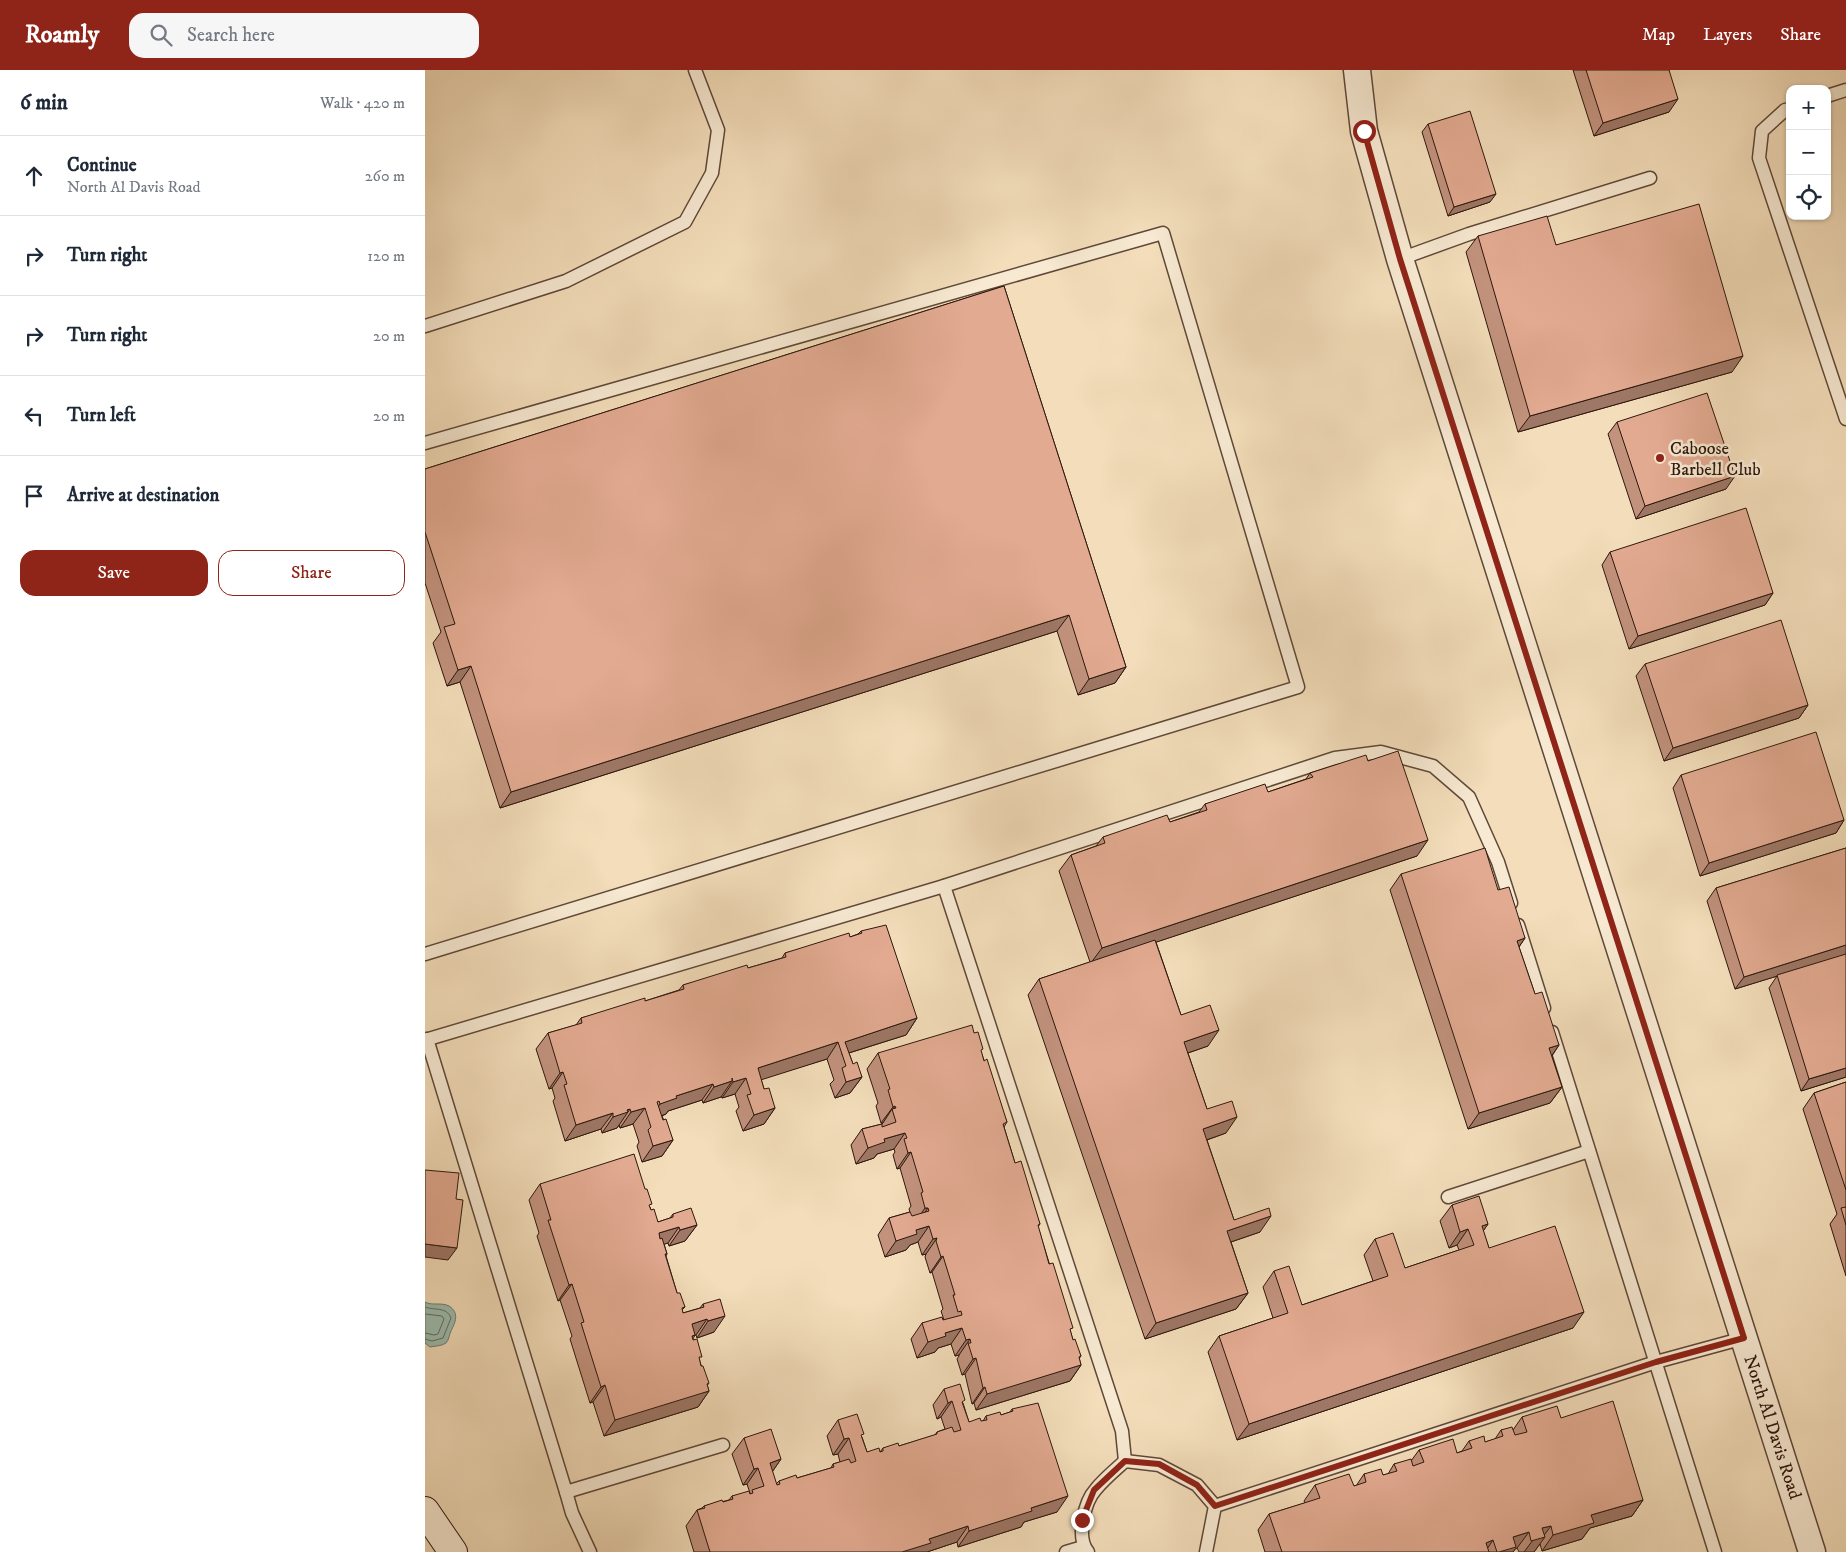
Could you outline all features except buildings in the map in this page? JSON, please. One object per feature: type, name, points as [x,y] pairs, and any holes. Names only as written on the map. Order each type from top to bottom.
[{"type":"main road","points":[[425,1511],[453,1552]]},
{"type":"street","name":"North Al Davis Road","points":[[1357,70],[1364,131],[1400,259],[1812,1552]]},
{"type":"lane","points":[[425,326],[565,281],[685,222],[712,173],[718,130],[695,70]]},
{"type":"lane","points":[[1831,95],[1846,90]]},
{"type":"lane","points":[[1786,110],[1762,131],[1759,158],[1841,386],[1846,419]]},
{"type":"lane","points":[[1400,259],[1469,234],[1650,178]]},
{"type":"lane","points":[[425,443],[1163,233],[1298,687],[425,954]]},
{"type":"lane","points":[[590,1552],[565,1492],[426,1040],[944,886],[1335,758],[1381,752],[1433,766],[1469,797],[1498,862],[1656,1362],[1713,1552]]},
{"type":"lane","points":[[944,886],[1122,1432],[1125,1461]]},
{"type":"lane","points":[[1448,1197],[1589,1151]]},
{"type":"lane","points":[[1215,1506],[1656,1362],[1744,1338]]},
{"type":"lane","points":[[565,1492],[723,1445]]},
{"type":"lane","points":[[1066,1552],[1085,1549],[1082,1520],[1094,1490],[1125,1461],[1159,1464],[1197,1485],[1215,1506]]},
{"type":"lane","points":[[1206,1552],[1215,1506]]},
{"type":"water","points":[[425,1302],[449,1306],[455,1312],[455,1321],[448,1340],[444,1344],[430,1347],[425,1343]]},
{"type":"place","name":"Caboose Barbell Club","points":[[1660,458]]},
{"type":"route","points":[[1082,1520],[1094,1490],[1125,1461],[1159,1464],[1197,1485],[1215,1506],[1656,1362],[1744,1338],[1400,259],[1364,131]]}]
